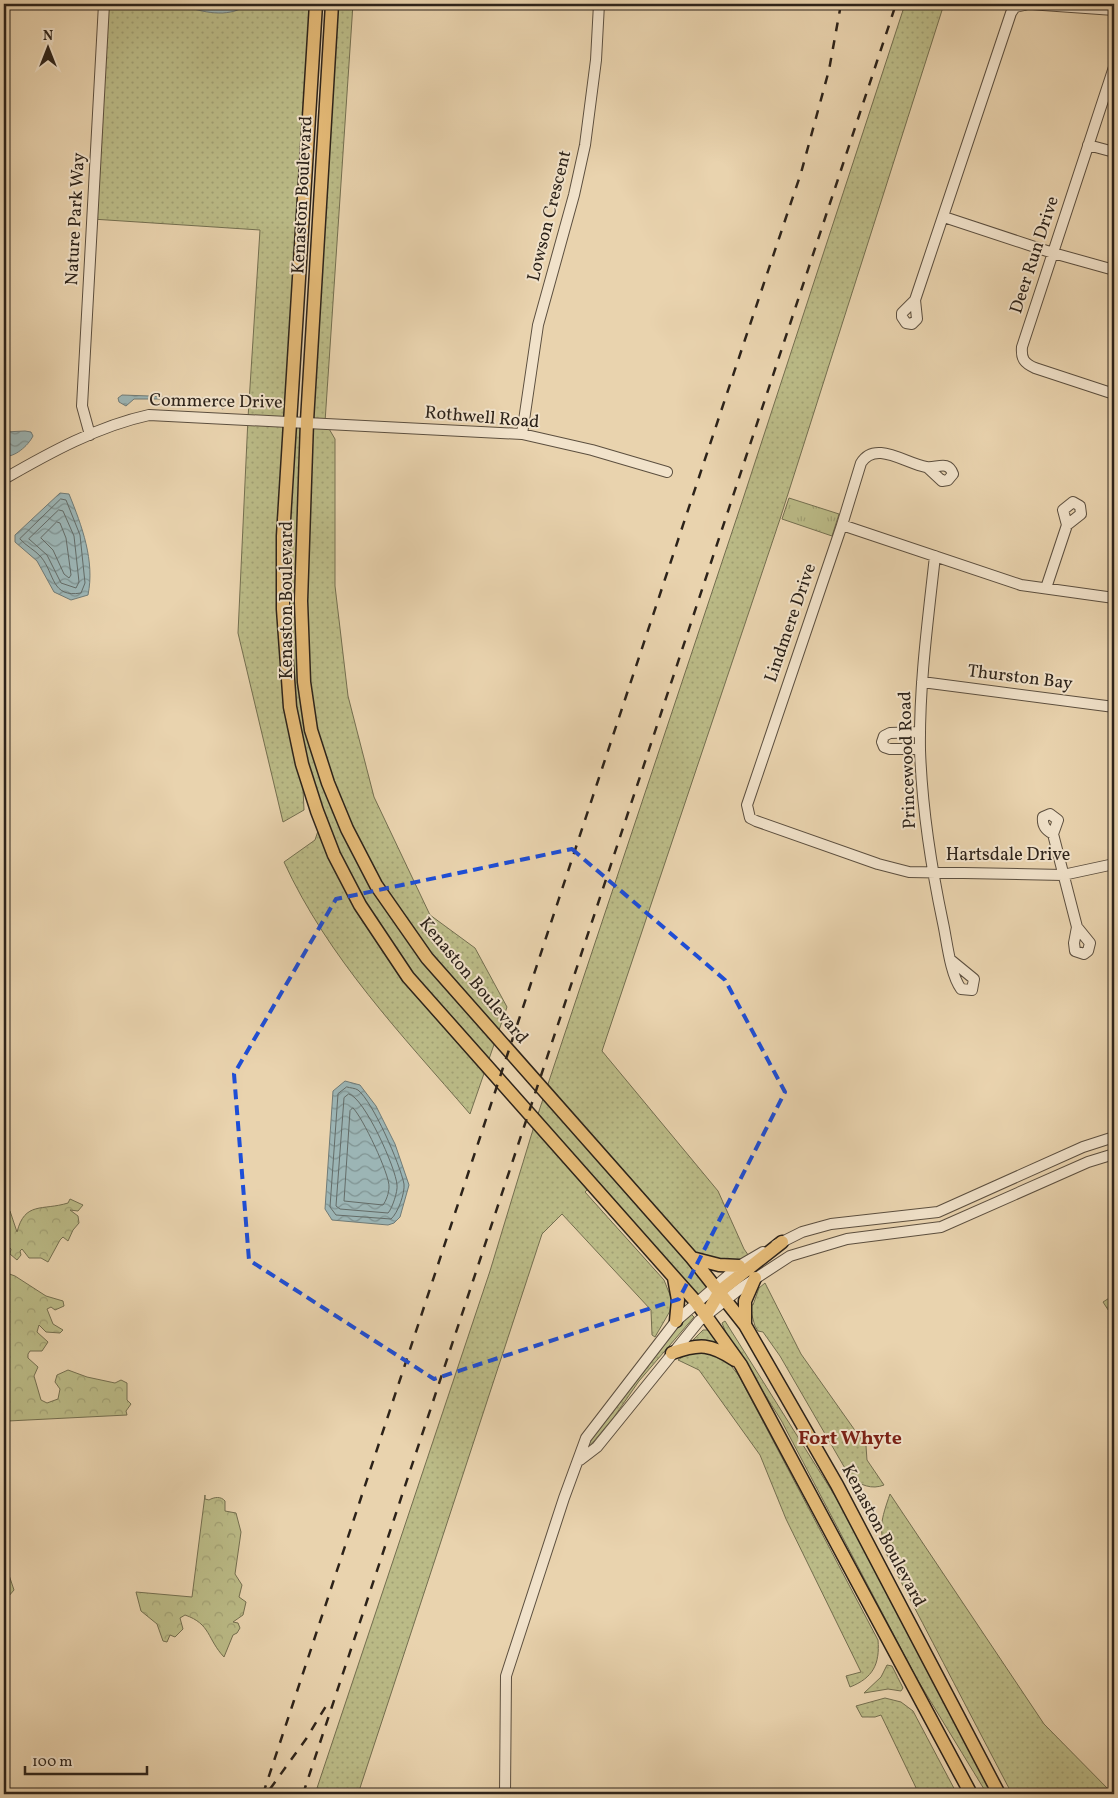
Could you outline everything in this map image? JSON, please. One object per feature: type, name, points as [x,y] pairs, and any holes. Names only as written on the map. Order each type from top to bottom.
[{"type":"main road","name":"Kenaston Boulevard","points":[[316,4],[283,536],[283,591],[290,707],[302,764],[334,854],[360,905],[408,977],[696,1302],[741,1365],[970,1794]]},
{"type":"main road","name":"Kenaston Boulevard","points":[[332,4],[307,421],[301,601],[304,682],[311,730],[347,829],[376,885],[427,958],[692,1258],[745,1325],[837,1485],[999,1794]]},
{"type":"main road","points":[[706,1315],[720,1292],[782,1242]]},
{"type":"main road","points":[[692,1258],[719,1265],[738,1266]]},
{"type":"main road","points":[[674,1278],[678,1300],[676,1321]]},
{"type":"main road","points":[[745,1325],[745,1301],[755,1278]]},
{"type":"main road","points":[[672,1353],[704,1346],[714,1348],[741,1365]]},
{"type":"street","name":"Nature Park Way","points":[[90,435],[82,406],[104,4]]},
{"type":"street","name":"Lowson Crescent","points":[[522,434],[538,325],[574,195],[585,145],[596,60],[599,4]]},
{"type":"street","points":[[915,300],[1011,12],[1015,8],[1029,4],[1114,10]]},
{"type":"street","name":"Deer Run Drive","points":[[1114,66],[1022,347],[1023,360],[1034,368],[1114,394]]},
{"type":"street","points":[[1088,145],[1114,152]]},
{"type":"street","points":[[944,217],[1053,253],[1114,270]]},
{"type":"street","name":"Commerce Drive","points":[[4,479],[119,421],[149,415],[291,420]]},
{"type":"street","name":"Rothwell Road","points":[[291,420],[522,434],[601,453],[666,472]]},
{"type":"street","points":[[927,468],[876,451],[867,454],[861,463],[842,525],[1021,585],[1114,598]]},
{"type":"street","name":"Lindmere Drive","points":[[842,525],[746,805],[746,812],[750,818],[756,821],[893,869],[909,872],[932,871]]},
{"type":"street","points":[[1046,588],[1067,525]]},
{"type":"street","name":"Princewood Road","points":[[935,556],[922,682],[920,749],[922,792],[932,871],[952,961]]},
{"type":"street","name":"Thurston Bay","points":[[922,682],[1114,707]]},
{"type":"street","points":[[920,732],[890,733],[884,736],[882,742],[884,747],[890,749],[920,749]]},
{"type":"street","points":[[1053,834],[1076,927]]},
{"type":"street","name":"Hartsdale Drive","points":[[932,871],[1064,875],[1114,864]]},
{"type":"street","points":[[720,1292],[738,1266],[802,1232],[831,1224],[938,1212],[1083,1147],[1114,1137]]},
{"type":"street","points":[[504,1794],[506,1676],[564,1498],[580,1460],[586,1438],[676,1321],[696,1302],[755,1278],[790,1256],[847,1239],[942,1227],[1088,1162],[1114,1154]]},
{"type":"street","points":[[580,1460],[597,1447],[672,1353],[706,1315]]},
{"type":"highlighted area","points":[[572,849],[725,980],[785,1092],[679,1299],[434,1379],[249,1260],[234,1074],[336,899]]},
{"type":"green space","points":[[104,4],[316,4],[291,420],[307,421],[335,4],[353,4],[325,422],[335,439],[335,586],[348,696],[374,797],[430,915],[475,948],[507,1007],[470,1114],[393,1025],[344,963],[322,931],[284,862],[315,840],[321,822],[302,767],[304,810],[283,822],[238,633],[248,418],[260,230],[92,219]]},
{"type":"green space","points":[[905,4],[944,4],[780,519],[602,1051],[718,1191],[744,1249],[751,1259],[739,1266],[693,1258],[715,1286],[696,1302],[591,1186],[585,1192],[664,1280],[672,1300],[670,1311],[655,1337],[652,1335],[651,1310],[562,1214],[542,1234],[358,1794],[315,1794],[490,1271],[535,1123],[743,499]]},
{"type":"green space","points":[[789,498],[839,514],[832,536],[782,519]]},
{"type":"green space","points":[[70,1199],[83,1205],[78,1211],[70,1210],[78,1216],[79,1223],[68,1241],[63,1237],[60,1240],[48,1262],[41,1258],[29,1258],[22,1249],[20,1251],[21,1255],[17,1260],[10,1254],[11,1249],[4,1243],[4,1207],[10,1211],[17,1232],[20,1222],[30,1211],[68,1203]]},
{"type":"green space","points":[[4,1272],[15,1276],[46,1296],[63,1301],[64,1306],[55,1310],[51,1307],[47,1309],[53,1324],[63,1330],[60,1333],[46,1332],[39,1325],[37,1332],[48,1342],[42,1351],[30,1351],[28,1354],[28,1358],[38,1367],[34,1376],[41,1400],[47,1403],[58,1399],[60,1389],[55,1382],[57,1375],[68,1370],[87,1377],[115,1383],[121,1380],[127,1383],[127,1400],[131,1404],[126,1411],[127,1415],[8,1421],[9,1575],[14,1590],[8,1597],[4,1596]]},
{"type":"green space","points":[[765,1283],[801,1354],[866,1446],[867,1460],[884,1485],[866,1486],[850,1477],[780,1356],[763,1332],[758,1331],[755,1326],[749,1305],[753,1305],[759,1288]]},
{"type":"green space","points":[[1114,1295],[1114,1319],[1103,1302]]},
{"type":"green space","points":[[691,1314],[694,1317],[639,1381],[614,1417],[589,1447],[590,1439],[679,1323]]},
{"type":"green space","points":[[725,1321],[840,1504],[992,1794],[987,1794],[917,1679],[781,1420],[727,1335],[722,1323]]},
{"type":"green space","points":[[703,1330],[709,1330],[719,1344],[693,1340]]},
{"type":"green space","points":[[705,1351],[728,1362],[739,1376],[878,1640],[878,1656],[873,1669],[864,1679],[850,1687],[846,1676],[861,1672],[786,1519],[760,1455],[699,1370],[678,1360],[690,1352]]},
{"type":"green space","points":[[890,1494],[1044,1724],[1113,1794],[1012,1794],[887,1555],[882,1538],[882,1525],[884,1511]]},
{"type":"green space","points":[[205,1495],[205,1499],[219,1498],[225,1501],[225,1511],[236,1513],[241,1532],[235,1574],[242,1585],[239,1597],[246,1602],[243,1615],[233,1622],[238,1623],[240,1628],[233,1635],[224,1657],[204,1627],[185,1615],[180,1618],[183,1629],[175,1637],[170,1635],[167,1642],[163,1641],[157,1624],[141,1611],[136,1592],[192,1597]]},
{"type":"green space","points":[[887,1665],[892,1666],[903,1688],[901,1691],[888,1689],[864,1693],[881,1677]]},
{"type":"green space","points":[[885,1698],[901,1702],[913,1711],[957,1794],[919,1794],[881,1715],[862,1717],[856,1706]]},
{"type":"water","points":[[185,4],[248,4],[234,11],[218,13],[194,9],[187,7]]},
{"type":"water","points":[[122,395],[177,397],[177,399],[134,399],[126,406],[119,402],[118,398]]},
{"type":"water","points":[[192,398],[223,399],[225,401],[225,408],[222,409],[222,403],[219,402],[216,404],[210,401],[206,404],[192,401]]},
{"type":"water","points":[[4,432],[31,432],[33,436],[28,444],[12,455],[4,456]]},
{"type":"water","points":[[60,493],[69,494],[74,506],[83,531],[90,569],[88,595],[71,600],[54,592],[37,561],[15,542],[15,535]]},
{"type":"water","points":[[345,1081],[360,1085],[376,1106],[395,1144],[409,1185],[400,1217],[394,1223],[388,1225],[332,1220],[325,1209],[333,1091]]},
{"type":"railway","points":[[263,1794],[801,173],[829,70],[841,4]]},
{"type":"railway","points":[[303,1794],[896,4]]},
{"type":"railway","points":[[270,1789],[306,1739],[326,1706]]},
{"type":"district","name":"Fort Whyte","points":[[850,1439]]}]
